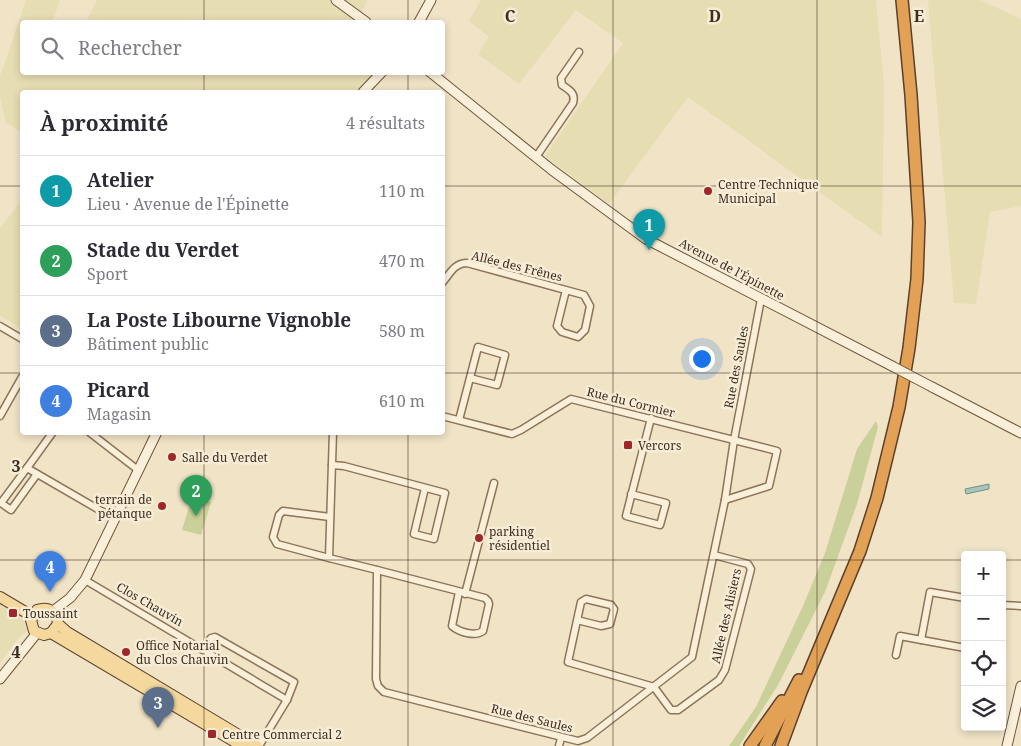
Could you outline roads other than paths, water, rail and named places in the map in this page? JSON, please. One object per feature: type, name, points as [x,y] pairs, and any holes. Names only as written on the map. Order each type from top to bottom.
[{"type":"highway","points":[[781,746],[801,692],[860,551],[874,506],[899,406],[909,348],[917,279],[919,222],[917,170],[903,0]]},
{"type":"highway","points":[[766,746],[840,596]]},
{"type":"highway","points":[[750,746],[801,676]]},
{"type":"main road","points":[[0,597],[32,616]]},
{"type":"main road","points":[[32,616],[41,609],[53,611],[57,617],[58,624],[67,632],[258,746]]},
{"type":"main road","points":[[32,616],[32,628],[37,633],[44,635],[52,633],[58,624]]},
{"type":"main road","points":[[52,633],[242,746]]},
{"type":"street","points":[[336,0],[363,20]]},
{"type":"street","points":[[420,20],[431,0]]},
{"type":"street","points":[[536,157],[573,102],[573,92],[562,85],[561,78],[579,52]]},
{"type":"street","points":[[365,90],[379,75]]},
{"type":"street","name":"Avenue de l'Épinette","points":[[434,75],[536,157],[646,239],[1021,433]]},
{"type":"street","name":"Allée des Frênes","points":[[445,280],[455,267],[460,264],[467,264],[566,290],[584,295],[590,306],[585,330],[578,337],[562,332],[557,326],[566,290]]},
{"type":"street","name":"Rue des Saules","points":[[377,570],[376,679],[378,686],[384,692],[561,738],[578,741],[587,738],[692,657],[725,500],[734,440],[761,299]]},
{"type":"street","points":[[0,326],[20,337]]},
{"type":"street","points":[[459,420],[478,347],[505,355],[496,385],[470,378]]},
{"type":"street","points":[[0,416],[20,381]]},
{"type":"street","name":"Rue du Cormier","points":[[445,417],[512,434],[571,399],[734,440]]},
{"type":"street","points":[[631,494],[666,503],[660,525],[626,516],[631,494],[650,418]]},
{"type":"street","points":[[37,474],[11,510],[1,503],[51,435]]},
{"type":"street","points":[[93,435],[138,470]]},
{"type":"street","points":[[53,611],[70,598],[85,580],[156,435]]},
{"type":"street","points":[[329,558],[333,435]]},
{"type":"street","points":[[725,500],[769,486],[776,451],[734,440]]},
{"type":"street","points":[[332,465],[344,466],[445,493],[434,539],[414,534],[425,488]]},
{"type":"street","points":[[27,468],[115,519]]},
{"type":"street","points":[[330,517],[284,511],[279,515],[273,537],[277,544],[462,593],[485,598],[488,601],[483,631],[476,634],[457,630],[452,626],[462,593],[494,483]]},
{"type":"street","name":"Allée des Alisiers","points":[[654,687],[671,710],[678,710],[719,680],[725,670],[750,569],[748,564],[714,556]]},
{"type":"street","name":"Clos Chauvin","points":[[85,580],[287,700]]},
{"type":"street","points":[[921,640],[930,592],[961,597]]},
{"type":"street","points":[[577,620],[601,626],[610,624],[614,609],[611,604],[586,599],[582,602],[577,620],[568,662],[654,687]]},
{"type":"street","points":[[1006,605],[1021,606]]},
{"type":"street","points":[[0,679],[37,633]]},
{"type":"street","points":[[203,649],[211,638],[215,636],[294,682],[287,700],[258,746]]},
{"type":"street","points":[[896,655],[900,636],[961,647]]},
{"type":"street","points":[[1007,746],[1021,686]]},
{"type":"street","points":[[559,746],[561,738]]},
{"type":"water","points":[[989,484],[989,489],[966,494],[965,489]]},
{"type":"place","name":"Centre Technique Municipal","points":[[708,191]]},
{"type":"place","name":"Atelier","points":[[649,250]]},
{"type":"place","name":"Vercors","points":[[628,445]]},
{"type":"place","name":"Salle du Verdet","points":[[172,457]]},
{"type":"place","name":"terrain de pétanque","points":[[162,506]]},
{"type":"place","name":"Stade du Verdet","points":[[196,516]]},
{"type":"place","name":"parking résidentiel","points":[[479,538]]},
{"type":"place","name":"Picard","points":[[50,592]]},
{"type":"place","name":"Toussaint","points":[[13,613]]},
{"type":"place","name":"Office Notarial du Clos Chauvin","points":[[126,652]]},
{"type":"place","name":"La Poste Libourne Vignoble","points":[[158,728]]},
{"type":"place","name":"Centre Commercial 2","points":[[212,734]]}]
